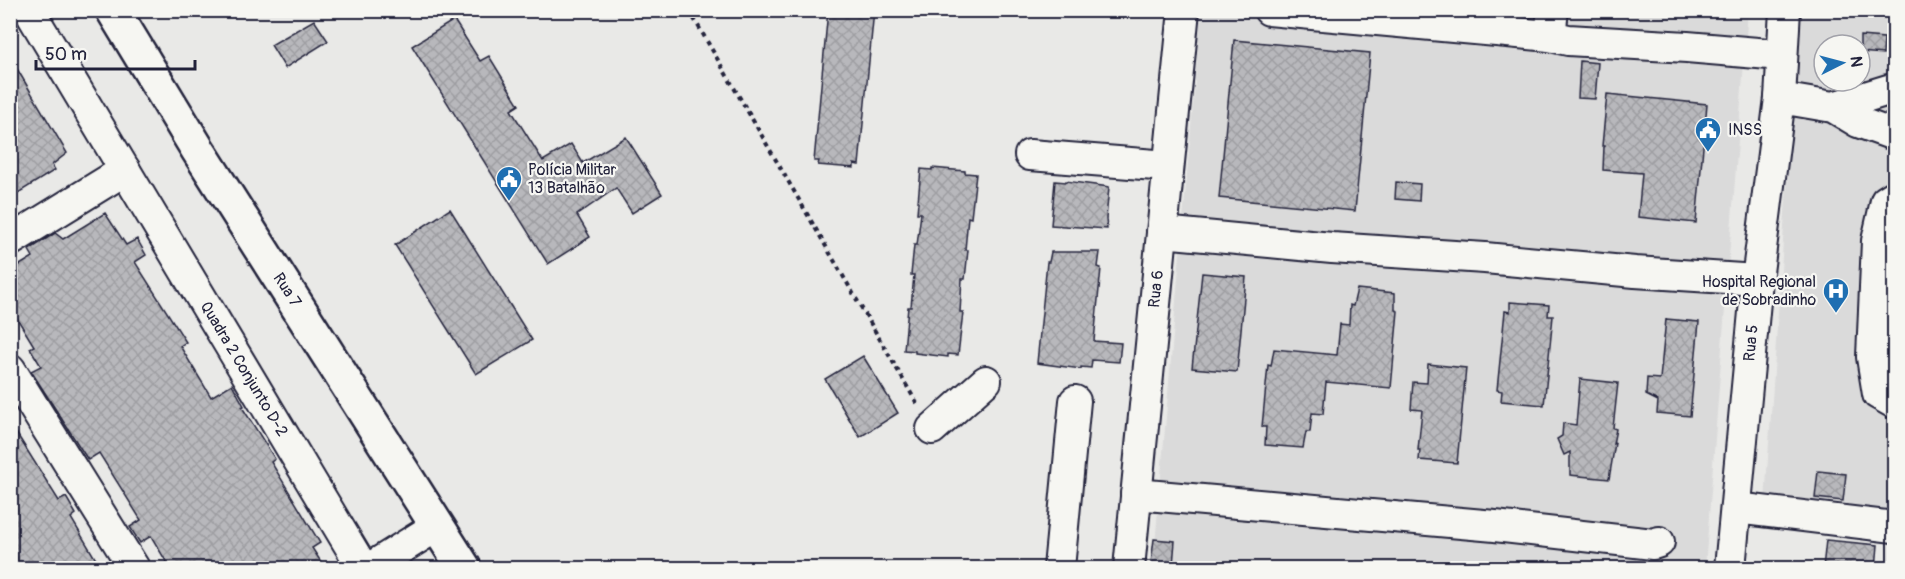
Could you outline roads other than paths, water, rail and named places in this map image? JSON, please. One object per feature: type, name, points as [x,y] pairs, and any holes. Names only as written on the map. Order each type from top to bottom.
[{"type":"main road","name":"Rua 7","points":[[113,10],[192,141],[464,568]]},
{"type":"street","name":"Quadra 2 Conjunto D-2","points":[[28,10],[363,568]]},
{"type":"street","name":"Rua 6","points":[[1129,568],[1184,10]]},
{"type":"street","points":[[1269,10],[1551,23],[1568,40],[1781,55]]},
{"type":"street","name":"Rua 5","points":[[1730,568],[1757,280],[1780,98],[1785,10]]},
{"type":"street","points":[[1833,107],[1892,88]]},
{"type":"street","points":[[1780,98],[1833,107],[1858,122],[1894,135]]},
{"type":"street","points":[[1030,154],[1168,166]]},
{"type":"street","points":[[10,241],[125,170]]},
{"type":"street","points":[[1894,196],[1886,201],[1877,241],[1872,357],[1878,394],[1894,403]]},
{"type":"street","points":[[1161,232],[1332,248],[1757,280]]},
{"type":"street","points":[[10,369],[134,568]]},
{"type":"street","points":[[932,429],[986,381]]},
{"type":"street","points":[[1059,568],[1075,401]]},
{"type":"street","points":[[1136,494],[1648,542]]},
{"type":"street","points":[[1736,508],[1894,527]]},
{"type":"street","points":[[370,568],[437,526]]},
{"type":"place","name":"INSS","points":[[1708,153]]},
{"type":"place","name":"Polícia Militar 13 Batalhão","points":[[509,202]]},
{"type":"place","name":"Hospital Regional de Sobradinho","points":[[1836,314]]}]
